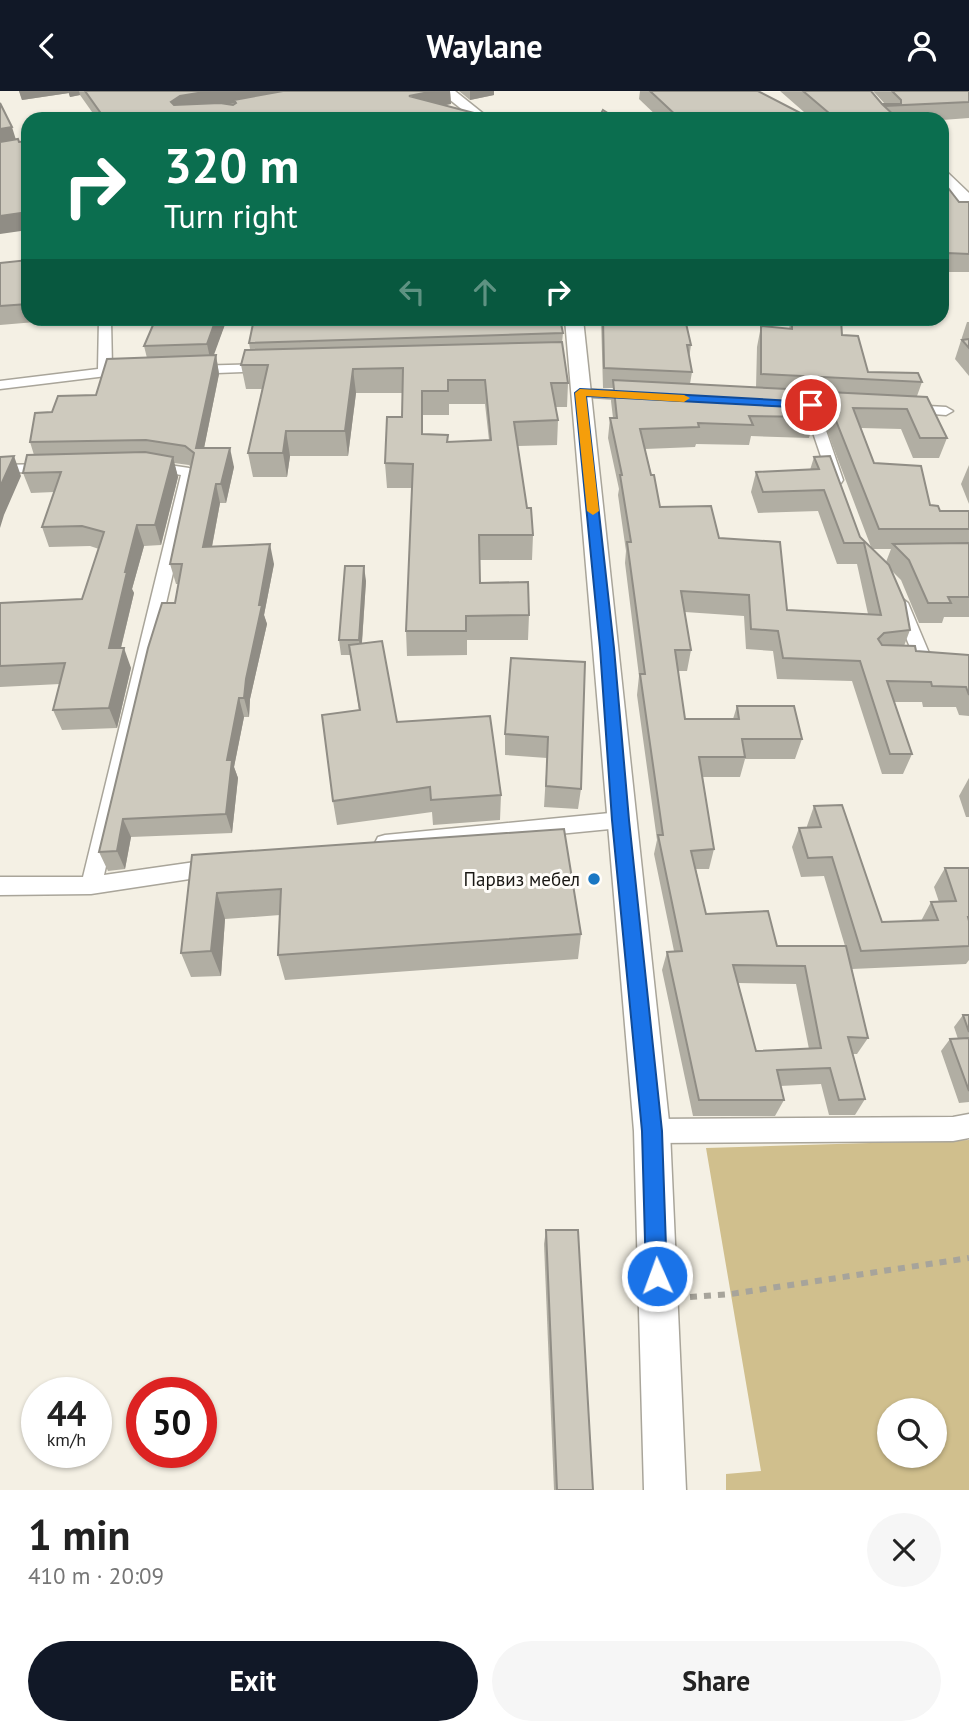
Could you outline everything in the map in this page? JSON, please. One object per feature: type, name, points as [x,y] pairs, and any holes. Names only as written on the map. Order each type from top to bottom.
[{"type":"main road","points":[[446,91],[474,112]]},
{"type":"main road","points":[[949,181],[968,201]]},
{"type":"main road","points":[[574,326],[572,361],[580,393],[607,648],[620,820],[652,1131],[665,1490]]},
{"type":"street","points":[[949,197],[968,201]]},
{"type":"street","points":[[105,326],[105,373]]},
{"type":"street","points":[[176,370],[286,367]]},
{"type":"street","points":[[0,385],[137,370]]},
{"type":"street","points":[[580,393],[648,396]]},
{"type":"street","points":[[770,403],[865,407]]},
{"type":"street","points":[[811,405],[841,493]]},
{"type":"street","points":[[892,408],[946,411]]},
{"type":"street","points":[[91,884],[189,472],[174,468],[127,467]]},
{"type":"street","points":[[0,469],[65,468]]},
{"type":"street","points":[[891,581],[915,658],[969,668]]},
{"type":"street","points":[[366,846],[435,836],[620,820]]},
{"type":"street","points":[[0,886],[91,884],[242,863]]},
{"type":"street","points":[[652,1131],[953,1129],[969,1126]]},
{"type":"path","points":[[657,1300],[731,1294],[969,1258]]},
{"type":"shaded area","points":[[969,1140],[969,1490],[726,1490],[726,1474],[761,1471],[706,1148]]},
{"type":"building","points":[[85,91],[210,91],[180,96],[171,102],[174,105],[233,105],[236,103],[234,100],[283,91],[434,91],[409,96],[470,112],[100,112]]},
{"type":"building","points":[[650,91],[758,91],[798,112],[672,112]]},
{"type":"building","points":[[803,91],[871,91],[882,104],[901,104],[901,100],[892,91],[969,91],[969,102],[884,106],[890,112],[828,112]]},
{"type":"building","points":[[0,103],[12,127],[0,129]]},
{"type":"building","points":[[18,139],[21,142],[21,213],[0,216],[0,142]]},
{"type":"building","points":[[949,189],[959,202],[969,202],[969,254],[949,253]]},
{"type":"building","points":[[21,261],[21,304],[0,306],[0,263]]},
{"type":"building","points":[[153,326],[213,326],[207,344],[144,346]]},
{"type":"building","points":[[253,326],[562,326],[563,333],[249,343]]},
{"type":"building","points":[[603,326],[687,326],[691,345],[687,345],[692,372],[604,368]]},
{"type":"building","points":[[761,326],[792,329],[792,326],[841,326],[842,335],[858,336],[868,372],[918,373],[922,382],[761,374]]},
{"type":"building","points":[[969,339],[969,348],[962,340]]},
{"type":"building","points":[[562,342],[568,383],[551,383],[558,420],[514,422],[527,508],[531,508],[533,535],[479,535],[480,583],[528,582],[529,615],[466,616],[466,631],[406,631],[413,464],[385,463],[387,417],[402,417],[403,368],[353,369],[345,431],[286,431],[283,453],[248,453],[268,365],[241,365],[245,350]],"holes":[[[448,380],[485,380],[491,440],[447,442],[448,435],[422,434],[422,391],[448,391]]]},
{"type":"building","points":[[216,355],[196,448],[230,448],[221,484],[216,484],[203,547],[270,544],[259,605],[262,605],[244,698],[239,698],[227,760],[232,760],[226,814],[123,819],[117,851],[99,852],[148,648],[162,603],[175,603],[182,564],[170,564],[194,453],[185,446],[146,440],[30,442],[35,413],[52,412],[58,396],[96,395],[107,359]]},
{"type":"building","points":[[613,380],[808,390],[815,417],[749,416],[753,425],[698,423],[699,427],[640,429],[651,475],[654,475],[660,507],[711,506],[719,538],[780,542],[787,610],[881,615],[864,543],[844,543],[824,490],[763,492],[756,472],[819,469],[814,457],[830,456],[860,537],[889,565],[905,602],[910,630],[884,633],[878,639],[882,645],[915,646],[916,651],[969,655],[969,695],[966,687],[932,686],[931,682],[887,681],[912,754],[890,754],[860,661],[783,658],[778,631],[751,629],[749,595],[681,591],[691,650],[675,650],[685,719],[739,719],[737,706],[794,706],[802,739],[742,739],[745,757],[699,757],[714,849],[691,851],[706,914],[768,911],[777,946],[846,946],[868,1038],[848,1037],[865,1099],[839,1100],[830,1068],[777,1070],[784,1100],[699,1100],[667,952],[682,951],[658,835],[663,835],[640,674],[645,674],[627,542],[631,542],[622,475],[610,418],[617,418]],"holes":[[[733,965],[805,966],[821,1048],[756,1051]]]},
{"type":"building","points":[[828,392],[927,397],[947,438],[920,438],[907,409],[853,408],[874,463],[921,466],[930,505],[938,506],[940,511],[969,511],[969,529],[879,529],[831,408]]},
{"type":"building","points":[[145,452],[173,457],[155,525],[137,525],[125,572],[109,648],[124,648],[109,708],[53,710],[65,663],[0,666],[0,603],[82,599],[104,532],[82,526],[42,527],[61,472],[23,473],[27,455]]},
{"type":"building","points":[[14,456],[0,487],[0,457]]},
{"type":"building","points":[[969,543],[969,597],[948,597],[951,603],[928,603],[909,560],[893,544]]},
{"type":"building","points":[[345,566],[364,566],[359,640],[339,640]]},
{"type":"building","points":[[382,641],[397,722],[490,716],[501,795],[431,800],[430,787],[333,801],[322,715],[360,710],[349,645]]},
{"type":"building","points":[[511,658],[585,662],[581,789],[546,786],[548,737],[505,734]]},
{"type":"building","points":[[842,805],[882,922],[938,920],[931,902],[956,901],[945,868],[969,868],[969,946],[861,951],[832,857],[808,858],[799,828],[821,827],[814,806]]},
{"type":"building","points":[[564,829],[581,934],[278,955],[281,889],[217,893],[211,951],[181,953],[192,855]]},
{"type":"building","points":[[963,1015],[969,1015],[969,1032]]},
{"type":"building","points":[[969,1038],[969,1091],[950,1039]]},
{"type":"building","points":[[546,1230],[578,1230],[593,1490],[557,1490]]},
{"type":"slow traffic","points":[[593,511],[580,393],[684,398]]},
{"type":"place","name":"Парвиз мебел","points":[[594,879]]},
{"type":"route","points":[[657,1276],[652,1131],[620,820],[607,648],[580,393],[811,405]]}]
